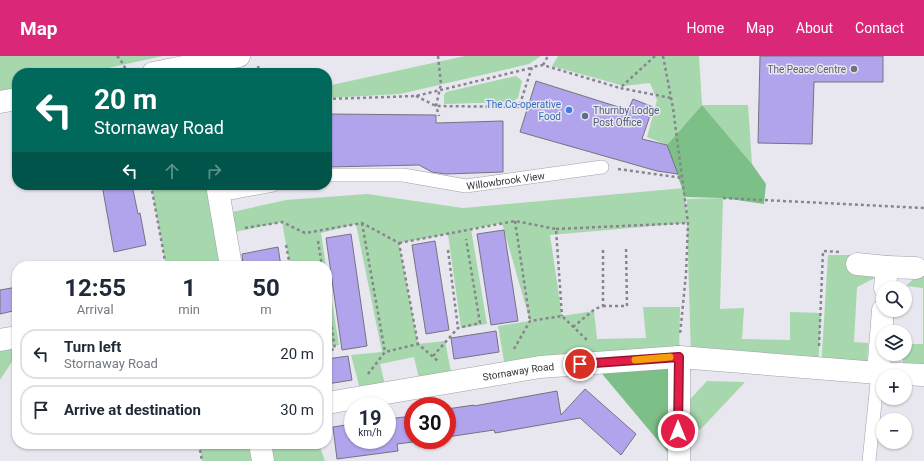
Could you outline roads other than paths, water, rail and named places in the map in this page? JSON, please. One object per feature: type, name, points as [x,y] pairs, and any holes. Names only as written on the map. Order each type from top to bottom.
[{"type":"street","points":[[198,68],[239,56]]},
{"type":"street","points":[[0,102],[12,100]]},
{"type":"street","points":[[218,190],[230,261]]},
{"type":"street","points":[[857,264],[886,278],[916,268]]},
{"type":"street","points":[[878,369],[882,317]]},
{"type":"street","points":[[0,340],[12,338]]},
{"type":"street","points":[[678,461],[679,357]]},
{"type":"street","name":"Stornaway Road","points":[[332,402],[540,367],[679,357],[876,373]]},
{"type":"street","name":"Stornaway Road","points":[[912,374],[924,375]]},
{"type":"street","points":[[261,449],[263,461]]},
{"type":"lane","name":"Willowbrook View","points":[[332,175],[403,175],[466,186],[602,167]]},
{"type":"lane","points":[[869,461],[876,393]]},
{"type":"place","name":"The Peace Centre","points":[[854,69]]},
{"type":"place","name":"The Co-operative Food","points":[[569,110]]},
{"type":"place","name":"Thurnby Lodge Post Office","points":[[585,116]]}]
